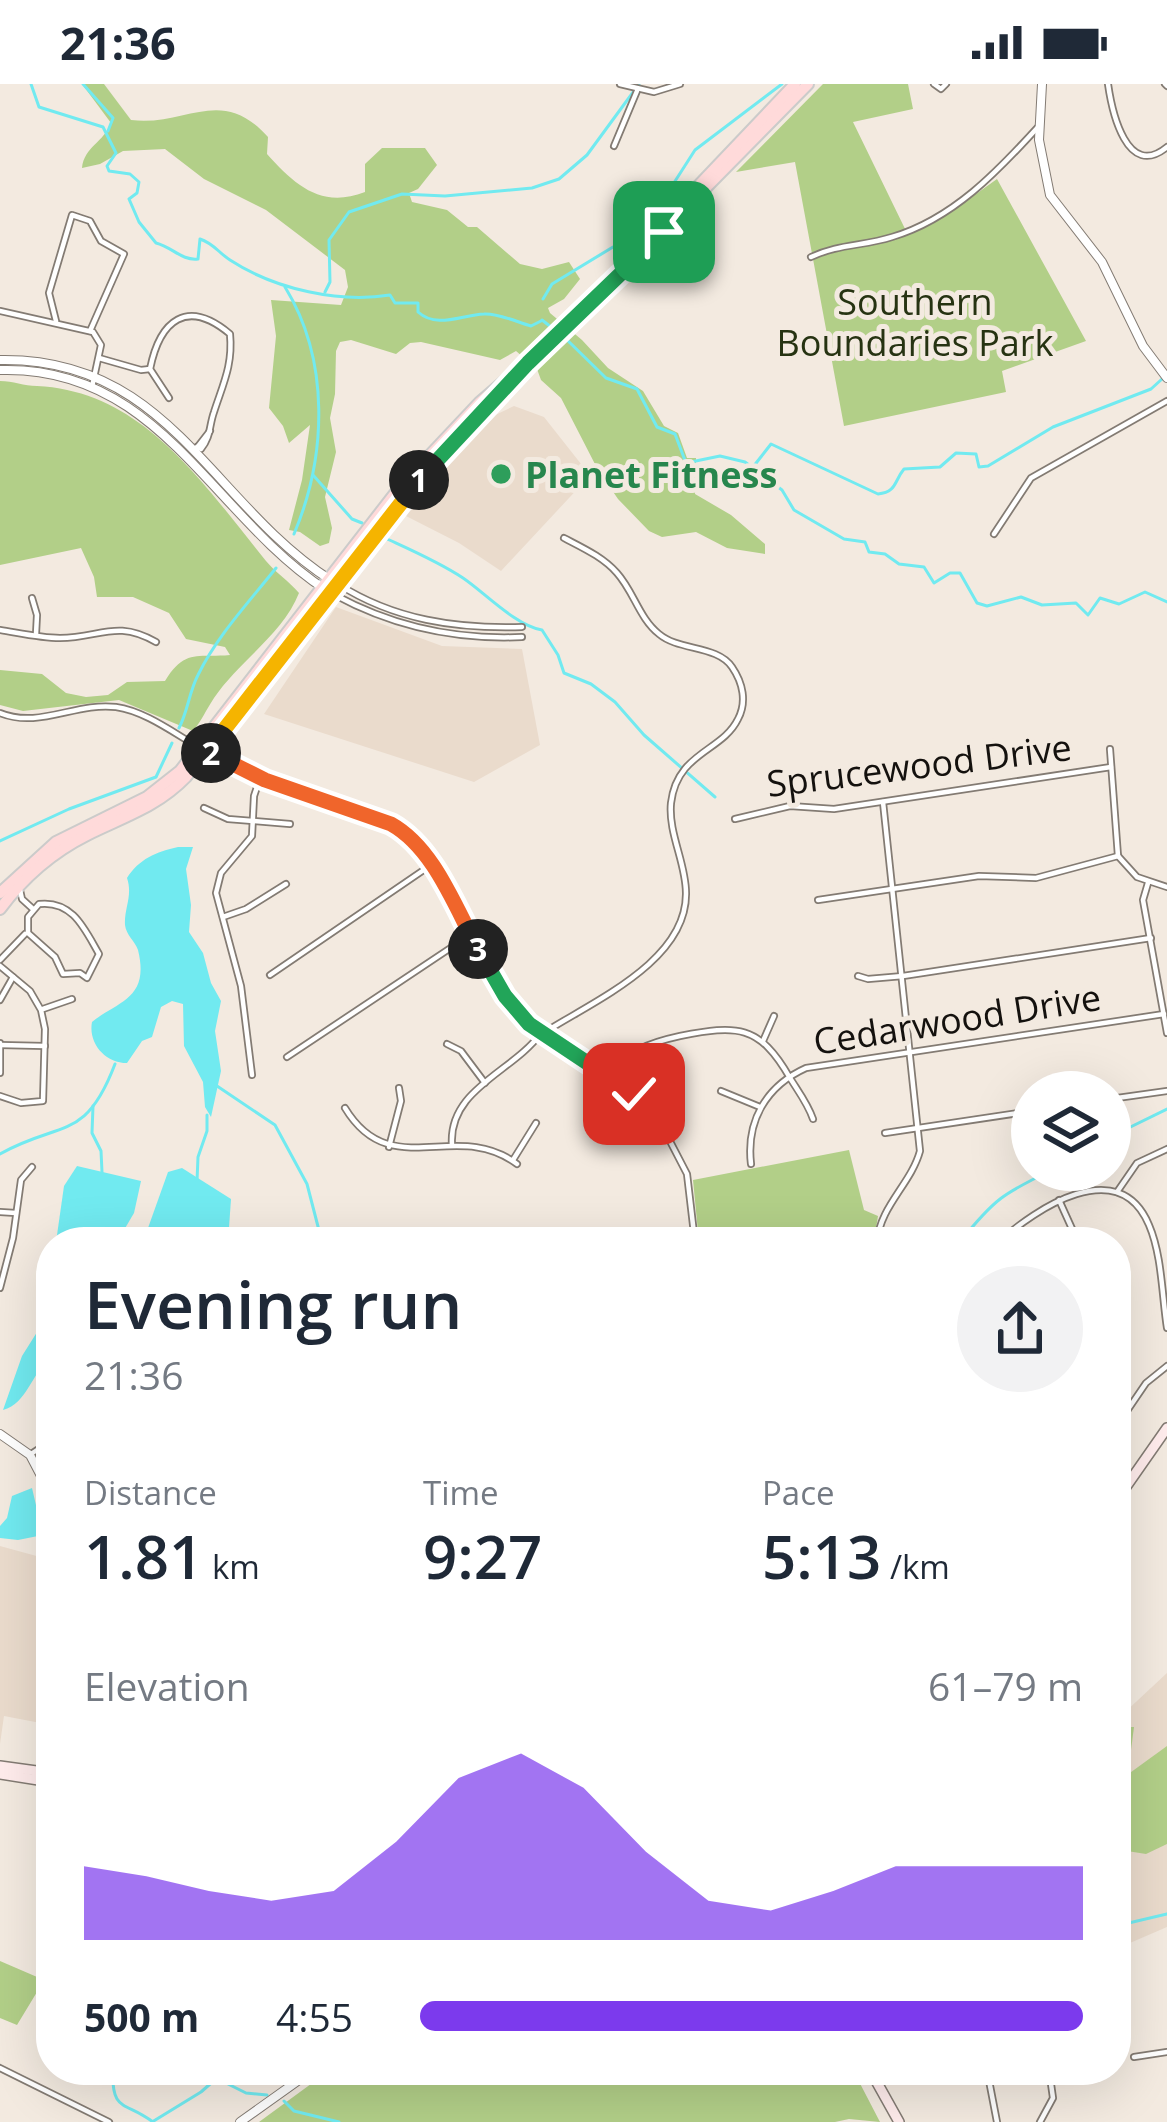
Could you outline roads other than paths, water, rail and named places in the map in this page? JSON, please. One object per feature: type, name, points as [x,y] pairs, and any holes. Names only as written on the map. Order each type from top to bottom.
[{"type":"main road","points":[[2,900],[69,845],[161,799],[418,467],[591,299],[795,84]]},
{"type":"main road","points":[[591,299],[628,268],[808,84]]},
{"type":"main road","points":[[2,900],[56,842],[160,789],[203,749]]},
{"type":"main road","points":[[1131,1480],[1167,1428]]},
{"type":"main road","points":[[0,1770],[36,1776]]},
{"type":"main road","points":[[878,2085],[899,2122]]},
{"type":"street","points":[[620,84],[637,91],[661,91],[680,84]]},
{"type":"street","points":[[934,84],[941,89],[946,84]]},
{"type":"street","points":[[1042,84],[1041,164],[1054,204],[1102,262],[1143,346],[1167,379]]},
{"type":"street","points":[[1108,84],[1112,110],[1129,148],[1146,157],[1166,150]]},
{"type":"street","points":[[614,146],[637,91]]},
{"type":"street","points":[[811,256],[840,244],[892,237],[938,216],[994,174],[1039,126]]},
{"type":"street","points":[[56,321],[49,293],[72,215],[90,221],[101,241],[124,254],[90,331]]},
{"type":"street","points":[[0,311],[90,331],[100,339],[93,382]]},
{"type":"street","points":[[170,398],[150,369],[159,336],[173,321],[196,316],[230,334],[228,380],[210,431],[196,448]]},
{"type":"street","points":[[99,358],[150,369]]},
{"type":"street","points":[[0,361],[50,364],[157,413],[196,448],[274,537],[329,585],[413,617],[458,626],[522,627]]},
{"type":"street","points":[[0,370],[93,382],[160,429],[274,551],[370,613],[463,637],[522,637]]},
{"type":"street","points":[[994,534],[1031,478],[1167,401]]},
{"type":"street","points":[[452,1145],[458,1112],[485,1083],[521,1057],[541,1034],[655,961],[674,936],[686,904],[686,887],[673,823],[674,792],[691,760],[734,726],[744,701],[726,660],[659,634],[616,572],[564,538]]},
{"type":"street","points":[[32,598],[37,615],[35,635]]},
{"type":"street","points":[[0,630],[60,638],[117,628],[136,631],[155,642]]},
{"type":"street","points":[[0,713],[36,719],[114,707],[145,718],[260,778],[391,824],[412,837],[512,1006],[541,1034],[651,1110],[677,1149],[688,1184],[693,1227]]},
{"type":"street","points":[[1109,749],[1118,856],[1148,883],[1167,887]]},
{"type":"street","name":"Sprucewood Drive","points":[[735,819],[790,806],[834,809],[1111,767]]},
{"type":"street","points":[[253,1075],[241,986],[216,893],[219,879],[250,842],[260,778]]},
{"type":"street","points":[[880,1227],[883,1214],[918,1160],[883,802]]},
{"type":"street","points":[[204,808],[224,819],[290,824]]},
{"type":"street","points":[[818,900],[979,876],[1034,878],[1118,856]]},
{"type":"street","points":[[270,975],[431,865]]},
{"type":"street","points":[[1148,883],[1142,896],[1167,1033]]},
{"type":"street","points":[[220,918],[246,909],[286,884]]},
{"type":"street","points":[[20,885],[22,899],[33,909]]},
{"type":"street","points":[[2,900],[22,899]]},
{"type":"street","points":[[0,1096],[21,1103],[43,1101],[41,1010],[30,991],[0,963],[28,933],[33,909],[55,904],[76,917],[98,960],[87,978],[80,973],[63,974],[56,957],[28,933]]},
{"type":"street","points":[[287,1057],[470,934]]},
{"type":"street","points":[[858,976],[868,980],[902,976],[1150,938]]},
{"type":"street","points":[[0,1000],[13,977]]},
{"type":"street","points":[[41,1010],[72,999]]},
{"type":"street","name":"Cedarwood Drive","points":[[760,1107],[790,1076],[816,1066],[1164,1014]]},
{"type":"street","points":[[764,1041],[774,1016]]},
{"type":"street","points":[[610,1078],[630,1053],[653,1042],[725,1028],[743,1031],[764,1041],[813,1119]]},
{"type":"street","points":[[0,1072],[0,1044],[45,1046]]},
{"type":"street","points":[[447,1044],[460,1051],[485,1083]]},
{"type":"street","points":[[389,1147],[401,1101],[399,1088]]},
{"type":"street","points":[[721,1090],[760,1107],[751,1135],[751,1164]]},
{"type":"street","points":[[1131,1096],[1167,1091]]},
{"type":"street","points":[[345,1108],[363,1133],[389,1147],[480,1145],[515,1162],[536,1124]]},
{"type":"street","points":[[885,1133],[1011,1114]]},
{"type":"street","points":[[1117,1192],[1137,1162],[1167,1149]]},
{"type":"street","points":[[0,1288],[21,1180],[32,1167]]},
{"type":"street","points":[[1017,1227],[1034,1213],[1087,1190],[1117,1192],[1136,1205],[1151,1229],[1167,1328]]},
{"type":"street","points":[[1059,1200],[1071,1227]]},
{"type":"street","points":[[0,1213],[16,1213]]},
{"type":"street","points":[[1131,1405],[1150,1379],[1167,1366]]},
{"type":"street","points":[[0,1434],[30,1455],[36,1466]]},
{"type":"street","points":[[30,1455],[36,1451]]},
{"type":"street","points":[[1134,2057],[1167,2052]]},
{"type":"street","points":[[0,2068],[109,2122]]},
{"type":"street","points":[[240,2122],[292,2085]]},
{"type":"street","points":[[990,2085],[997,2122]]},
{"type":"street","points":[[1040,2122],[1052,2103],[1050,2085]]},
{"type":"water","points":[[193,847],[186,869],[189,932],[203,953],[221,1001],[215,1031],[221,1071],[211,1117],[205,1107],[203,1082],[184,1046],[183,1004],[172,1001],[161,1007],[152,1037],[142,1041],[127,1063],[105,1056],[91,1030],[92,1022],[129,996],[140,979],[138,950],[125,925],[127,878],[149,857]]},
{"type":"water","points":[[77,1166],[141,1181],[126,1227],[58,1227],[64,1186]]},
{"type":"water","points":[[182,1168],[231,1199],[229,1227],[148,1227],[168,1172]]},
{"type":"water","points":[[36,1334],[36,1375],[18,1401],[3,1410],[22,1356]]},
{"type":"water","points":[[32,1488],[36,1536],[0,1538],[12,1496]]},
{"type":"waterway","points":[[31,84],[39,107],[103,127],[116,153],[107,166],[109,171],[130,174],[139,182],[137,193],[129,199],[139,222],[156,243],[182,256],[198,259],[200,239],[248,270],[308,292],[390,295],[395,303],[418,303],[418,312],[433,320],[489,314],[531,326],[541,321]]},
{"type":"waterway","points":[[83,84],[113,118],[108,131]]},
{"type":"waterway","points":[[325,292],[330,282],[329,240],[349,212],[402,194],[445,196],[532,188],[559,179],[587,155],[639,84]]},
{"type":"waterway","points":[[622,241],[654,214],[695,150],[782,84]]},
{"type":"waterway","points":[[543,299],[552,284],[613,247]]},
{"type":"waterway","points":[[285,287],[310,345],[319,409],[313,473],[294,534]]},
{"type":"waterway","points":[[542,320],[555,330]]},
{"type":"waterway","points":[[563,336],[606,378],[637,389],[657,427],[675,434],[686,463],[720,456],[745,462],[782,490],[794,510],[844,539],[865,542],[869,552],[885,554],[899,564],[924,567],[934,583],[960,573],[977,603],[987,606],[1021,597],[1042,605],[1076,603],[1088,615],[1100,598],[1119,604],[1145,592],[1167,602]]},
{"type":"waterway","points":[[753,467],[771,444],[884,493],[904,469],[940,467],[956,453],[976,454],[979,467],[988,466],[1053,427],[1151,389],[1162,379]]},
{"type":"waterway","points":[[313,475],[352,519],[362,523]]},
{"type":"waterway","points":[[385,538],[454,572],[511,615],[542,630],[564,673],[591,684],[615,702],[644,735],[715,797]]},
{"type":"waterway","points":[[179,728],[206,661],[276,568]]},
{"type":"waterway","points":[[0,841],[156,777],[172,743]]},
{"type":"waterway","points":[[0,1154],[81,1118],[93,1107],[115,1064]]},
{"type":"waterway","points":[[217,1086],[275,1125],[307,1184],[318,1227]]},
{"type":"waterway","points":[[93,1106],[92,1133],[101,1151],[102,1172]]},
{"type":"waterway","points":[[1131,1127],[1167,1109]]},
{"type":"waterway","points":[[197,1181],[207,1115]]},
{"type":"waterway","points":[[973,1227],[1012,1191]]},
{"type":"waterway","points":[[1131,1922],[1167,1914]]},
{"type":"waterway","points":[[113,2085],[122,2104],[153,2122]]},
{"type":"waterway","points":[[152,2122],[209,2085]]},
{"type":"waterway","points":[[230,2085],[267,2095]]},
{"type":"waterway","points":[[284,2101],[294,2111],[339,2122]]},
{"type":"place","name":"Planet Fitness","points":[[501,474]]},
{"type":"park label","name":"Southern Boundaries Park","points":[[915,322]]}]
